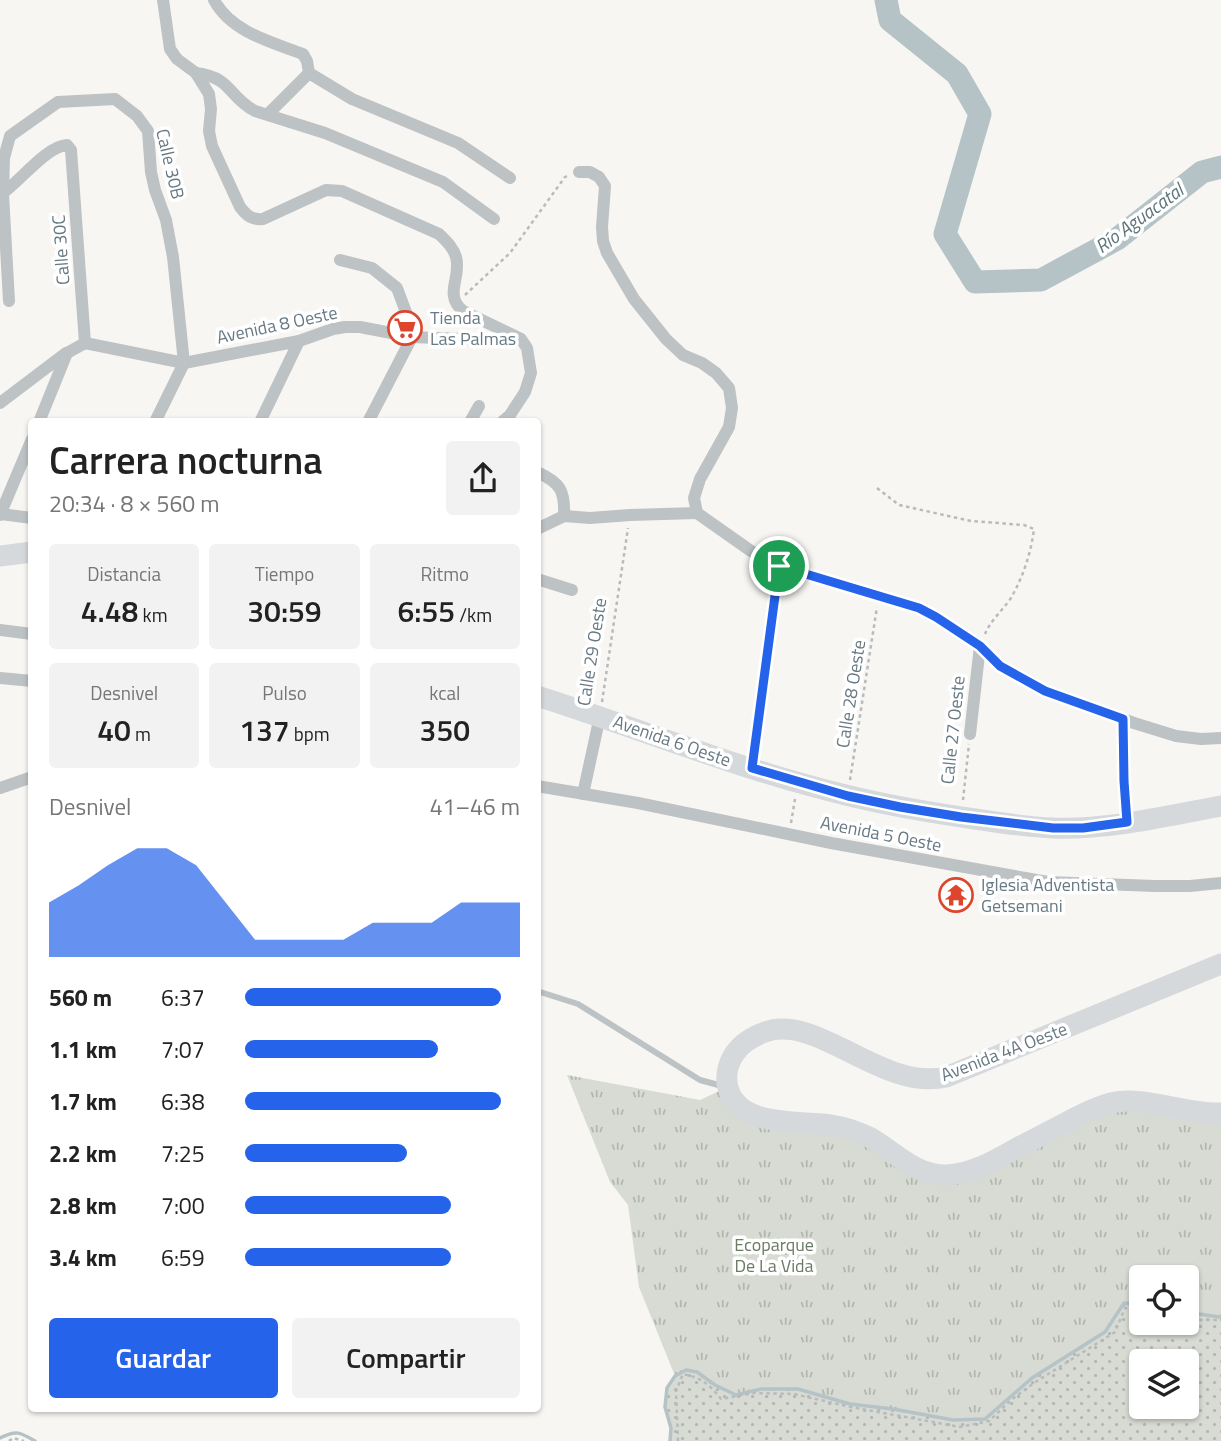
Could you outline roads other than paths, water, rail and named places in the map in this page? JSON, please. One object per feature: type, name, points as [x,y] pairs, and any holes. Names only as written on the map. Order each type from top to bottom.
[{"type":"main road","points":[[0,556],[28,552]]},
{"type":"main road","name":"Avenida 6 Oeste","points":[[541,697],[797,782],[848,796],[961,817],[1053,828],[1083,828],[1221,806]]},
{"type":"main road","name":"Avenida 4A Oeste","points":[[728,1087],[727,1069],[736,1051],[750,1039],[768,1031],[781,1029],[805,1033],[889,1071],[915,1078],[938,1079],[1221,964]]},
{"type":"main road","points":[[728,1087],[742,1108],[757,1116],[853,1130],[871,1138],[911,1166],[929,1173],[947,1175],[975,1169],[996,1160],[1109,1103],[1125,1101],[1221,1113]]},
{"type":"street","points":[[163,0],[170,50],[177,59],[196,73],[209,94],[209,131],[212,146],[246,215],[254,220],[263,219],[326,190],[342,191],[439,234],[450,244],[456,258],[453,296],[455,305],[521,339],[527,348],[531,373],[525,391],[507,418]]},
{"type":"street","points":[[214,0],[229,20],[254,36],[303,54],[309,73],[352,99],[458,143],[510,178]]},
{"type":"street","points":[[196,73],[218,78],[244,105],[255,111],[325,133],[443,182],[494,219]]},
{"type":"street","points":[[268,114],[309,73]]},
{"type":"street","name":"Calle 30B","points":[[1,194],[4,158],[10,136],[58,102],[115,99],[137,116],[148,131],[151,172],[166,220],[173,257],[184,363]]},
{"type":"street","name":"Calle 30C","points":[[1,194],[61,145],[67,145],[71,150],[85,343]]},
{"type":"street","points":[[579,172],[599,177],[605,186],[601,227],[603,241],[607,253],[634,299],[666,339],[683,355],[716,373],[729,388],[732,408],[729,426],[700,478],[694,498],[697,513]]},
{"type":"street","points":[[1,194],[9,301]]},
{"type":"street","points":[[340,260],[372,268],[397,288],[410,323],[412,337],[370,418]]},
{"type":"street","name":"Avenida 8 Oeste","points":[[85,343],[184,363],[299,341],[345,327],[360,327],[412,337],[521,339]]},
{"type":"street","points":[[262,418],[299,341]]},
{"type":"street","points":[[0,403],[67,353],[85,343]]},
{"type":"street","points":[[40,418],[67,353]]},
{"type":"street","points":[[157,418],[184,363]]},
{"type":"street","points":[[472,418],[479,406]]},
{"type":"street","points":[[28,448],[0,515],[28,518]]},
{"type":"street","points":[[541,475],[560,487],[565,499],[564,516]]},
{"type":"street","points":[[541,527],[564,516],[590,518],[697,513],[751,551],[779,566],[919,608],[980,646],[1000,666],[1045,691],[1176,736],[1221,737]]},
{"type":"street","points":[[541,580],[572,590]]},
{"type":"street","points":[[0,630],[28,634]]},
{"type":"street","name":"Calle 27 Oeste","points":[[970,734],[980,646]]},
{"type":"street","points":[[0,678],[28,681]]},
{"type":"street","name":"Calle 29 Oeste","points":[[583,794],[600,716]]},
{"type":"street","points":[[0,788],[28,778]]},
{"type":"street","name":"Avenida 5 Oeste","points":[[541,787],[1048,882],[1155,886],[1221,883]]},
{"type":"lane","points":[[541,992],[578,1004],[700,1080],[728,1087]]},
{"type":"waterway","name":"Río Aguacatal","points":[[886,0],[890,20],[957,74],[980,114],[945,234],[975,282],[1041,280],[1117,239],[1202,172],[1221,167]]},
{"type":"waterway","points":[[670,1441],[671,1428],[665,1407],[667,1388],[675,1376],[686,1370],[697,1372],[736,1395],[761,1389],[798,1389],[850,1404],[953,1420],[985,1419],[1032,1378],[1105,1332],[1124,1303],[1129,1304]]},
{"type":"waterway","points":[[1199,1314],[1221,1316]]},
{"type":"waterway","points":[[0,1438],[18,1433],[35,1441]]},
{"type":"place","name":"Tienda Las Palmas","points":[[405,328]]},
{"type":"place","name":"Iglesia Adventista Getsemani","points":[[956,895]]},
{"type":"park label","name":"Ecoparque De La Vida","points":[[774,1255]]}]
